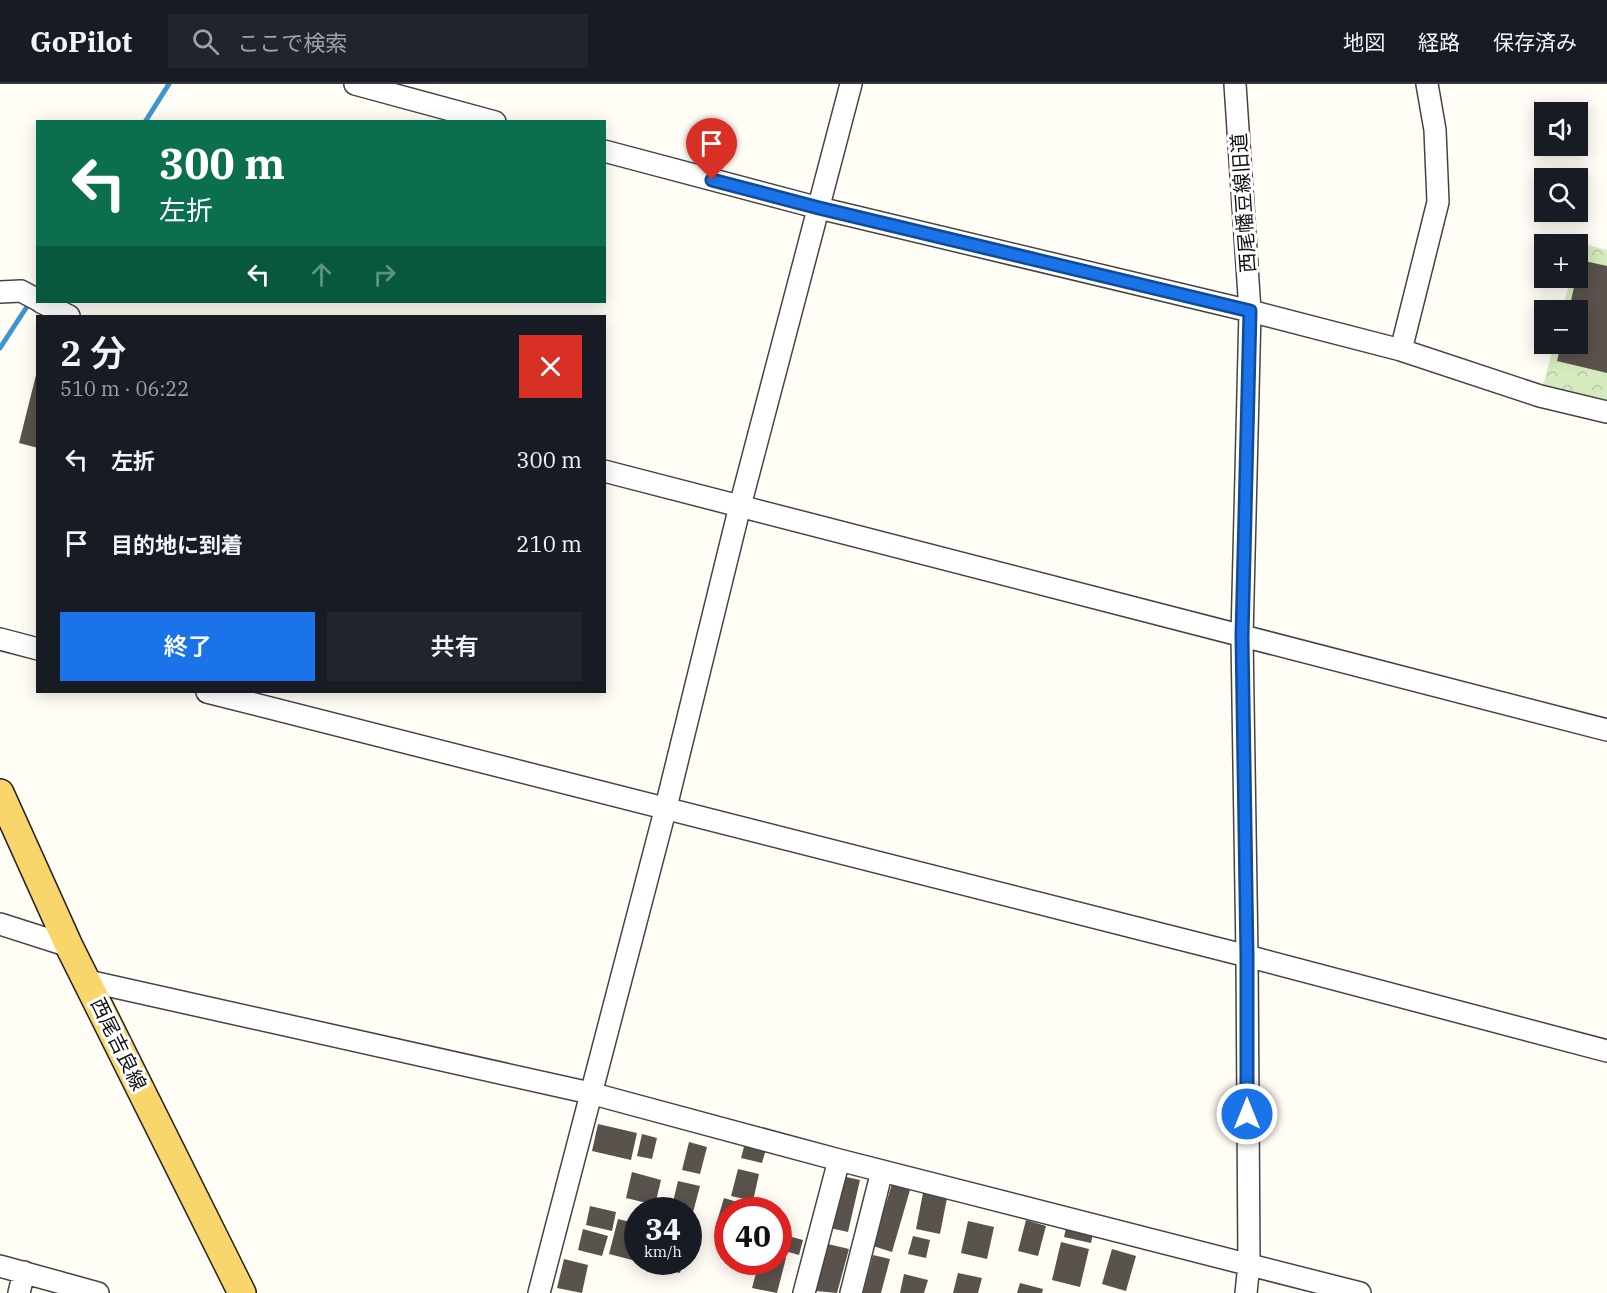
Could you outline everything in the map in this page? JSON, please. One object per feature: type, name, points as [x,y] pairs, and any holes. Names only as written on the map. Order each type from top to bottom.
[{"type":"main road","name":"西尾吉良線","points":[[0,794],[69,946],[242,1293]]},
{"type":"street","points":[[355,84],[488,120]]},
{"type":"street","points":[[539,1293],[666,807],[740,506],[851,84]]},
{"type":"street","name":"西尾幡豆線旧道","points":[[1235,84],[1250,311],[1242,637],[1249,1264],[1246,1293]]},
{"type":"street","points":[[1401,350],[1438,202],[1435,130],[1427,84]]},
{"type":"street","points":[[606,152],[819,208],[1250,311],[1401,350],[1540,396],[1607,412]]},
{"type":"street","points":[[0,292],[36,299]]},
{"type":"street","points":[[44,303],[67,315]]},
{"type":"street","points":[[606,472],[1607,730]]},
{"type":"street","points":[[0,639],[36,648]]},
{"type":"street","points":[[211,693],[666,807],[1607,1051]]},
{"type":"street","points":[[0,924],[69,946]]},
{"type":"street","points":[[88,981],[590,1093],[839,1160],[1360,1293]]},
{"type":"street","points":[[804,1293],[839,1160]]},
{"type":"street","points":[[851,1293],[882,1171]]},
{"type":"street","points":[[0,1266],[98,1293]]},
{"type":"street","points":[[19,1293],[24,1272]]},
{"type":"green space","points":[[1588,245],[1607,250],[1607,412],[1540,396],[1551,354],[1588,354],[1588,300],[1565,300],[1568,288],[1588,288]]},
{"type":"building","points":[[1588,262],[1607,266],[1607,373],[1557,361],[1559,354],[1588,354],[1588,300],[1571,300],[1574,288],[1588,288]]},
{"type":"building","points":[[36,375],[36,447],[19,443]]},
{"type":"building","points":[[598,1124],[637,1133],[631,1160],[592,1151]]},
{"type":"building","points":[[642,1134],[657,1138],[652,1159],[637,1156]]},
{"type":"building","points":[[689,1142],[707,1147],[700,1174],[682,1170]]},
{"type":"building","points":[[745,1143],[766,1149],[762,1163],[741,1158]]},
{"type":"building","points":[[738,1169],[759,1174],[754,1197],[731,1196]]},
{"type":"building","points":[[632,1172],[661,1180],[657,1197],[626,1197]]},
{"type":"building","points":[[842,1176],[860,1180],[848,1232],[830,1228]]},
{"type":"building","points":[[678,1181],[700,1186],[697,1197],[674,1197]]},
{"type":"building","points":[[892,1184],[910,1190],[892,1252],[873,1246]]},
{"type":"building","points":[[923,1193],[947,1198],[940,1234],[916,1229]]},
{"type":"building","points":[[590,1206],[616,1212],[612,1231],[586,1225]]},
{"type":"building","points":[[618,1219],[624,1220],[624,1258],[609,1254]]},
{"type":"building","points":[[1026,1220],[1046,1226],[1038,1256],[1018,1251]]},
{"type":"building","points":[[968,1221],[994,1227],[987,1259],[961,1253]]},
{"type":"building","points":[[1067,1223],[1094,1229],[1091,1243],[1064,1237]]},
{"type":"building","points":[[583,1229],[608,1236],[602,1256],[578,1250]]},
{"type":"building","points":[[913,1236],[930,1240],[926,1258],[908,1254]]},
{"type":"building","points":[[792,1237],[803,1240],[799,1255],[792,1253]]},
{"type":"building","points":[[1061,1242],[1089,1249],[1080,1287],[1052,1280]]},
{"type":"building","points":[[828,1244],[849,1249],[837,1293],[816,1291]]},
{"type":"building","points":[[1112,1249],[1136,1256],[1126,1291],[1102,1284]]},
{"type":"building","points":[[873,1255],[890,1259],[881,1293],[863,1293]]},
{"type":"building","points":[[564,1259],[588,1265],[582,1293],[557,1288]]},
{"type":"building","points":[[958,1273],[982,1278],[978,1293],[953,1293]]},
{"type":"building","points":[[904,1274],[928,1280],[924,1293],[900,1293]]},
{"type":"building","points":[[756,1275],[782,1275],[777,1293],[752,1288]]},
{"type":"building","points":[[1020,1283],[1043,1289],[1042,1293],[1017,1293]]},
{"type":"waterway","points":[[146,120],[169,84]]},
{"type":"waterway","points":[[0,348],[30,302]]},
{"type":"route","points":[[712,180],[819,208],[1250,311],[1242,637],[1247,1114]]}]
